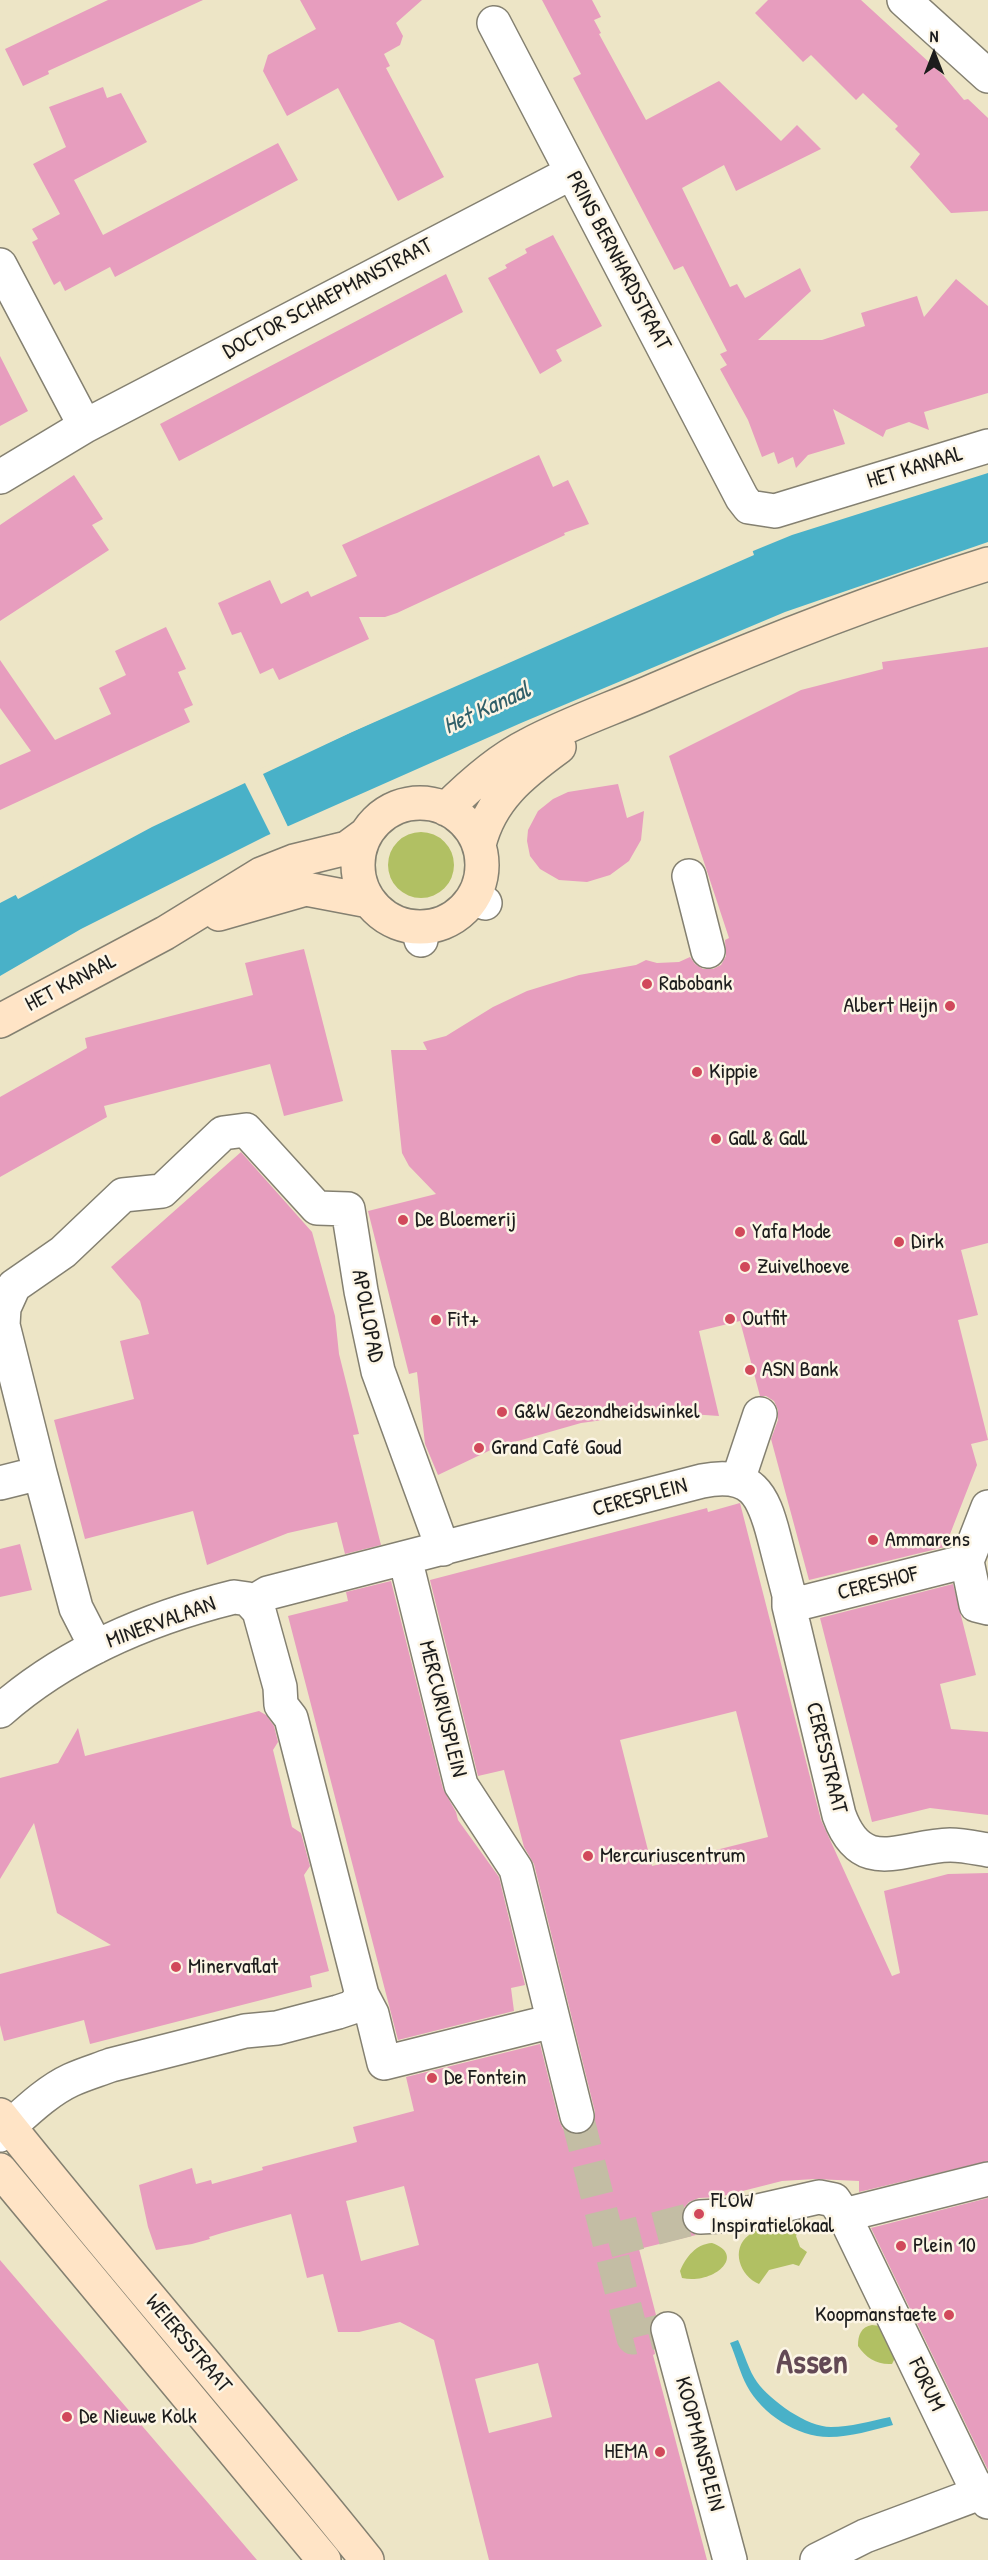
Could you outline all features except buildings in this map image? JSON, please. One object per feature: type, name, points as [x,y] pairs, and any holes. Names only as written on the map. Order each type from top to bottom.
[{"type":"main road","points":[[446,809],[503,761],[527,745],[900,591],[988,564]]},
{"type":"main road","points":[[479,845],[484,824],[501,796],[535,764],[609,710]]},
{"type":"main road","points":[[410,804],[428,804],[446,809],[466,824],[479,845],[482,862],[480,899],[451,920],[419,934],[382,915],[369,901],[361,885],[357,867],[360,850],[366,834],[378,819],[393,809],[410,804]]},
{"type":"main road","name":"HET KANAAL","points":[[0,1021],[174,928],[261,874],[294,861],[347,848],[366,834]]},
{"type":"main road","name":"HET KANAAL","points":[[174,928],[306,889],[369,901]]},
{"type":"main road","name":"WEIERSSTRAAT","points":[[3,2126],[291,2464],[367,2560]]},
{"type":"main road","name":"WEIERSSTRAAT","points":[[0,2170],[324,2560]]},
{"type":"street","points":[[904,0],[988,76]]},
{"type":"street","name":"PRINS BERNHARDSTRAAT","points":[[494,23],[742,498]]},
{"type":"street","name":"DOCTOR SCHAEPMANSTRAAT","points":[[0,477],[85,426],[571,172]]},
{"type":"street","points":[[0,265],[85,426]]},
{"type":"street","name":"HET KANAAL","points":[[742,498],[749,507],[775,511],[988,446]]},
{"type":"street","points":[[689,876],[708,951]]},
{"type":"street","name":"APOLLOPAD","points":[[40,1473],[3,1325],[4,1308],[8,1295],[14,1286],[63,1252],[123,1195],[162,1191],[223,1133],[246,1130],[317,1208],[348,1209],[361,1291],[378,1371],[442,1549]]},
{"type":"street","points":[[760,1414],[738,1480],[758,1492],[766,1507],[789,1595],[789,1606]]},
{"type":"street","points":[[0,1483],[40,1473],[76,1608],[96,1647]]},
{"type":"street","name":"CERESPLEIN","points":[[405,1558],[702,1481],[738,1480]]},
{"type":"street","points":[[988,1507],[967,1561],[976,1605],[988,1608]]},
{"type":"street","name":"MINERVALAAN","points":[[0,1711],[47,1675],[96,1647],[166,1616],[242,1597],[253,1602],[267,1593],[405,1558]]},
{"type":"street","name":"MERCURIUSPLEIN","points":[[405,1558],[461,1785],[516,1869],[577,2116]]},
{"type":"street","name":"CERESHOF","points":[[789,1606],[967,1561]]},
{"type":"street","points":[[253,1602],[263,1621],[280,1688],[281,1705],[291,1718],[362,1995],[372,2014],[384,2063],[553,2021]]},
{"type":"street","name":"CERESSTRAAT","points":[[789,1606],[839,1815],[849,1837],[867,1853],[882,1854],[950,1845],[988,1850]]},
{"type":"street","points":[[3,2126],[70,2080],[111,2065],[245,2031],[262,2031],[353,2007],[362,1995]]},
{"type":"street","points":[[700,2217],[740,2215],[819,2197],[834,2200],[844,2215],[988,2179]]},
{"type":"street","name":"FORUM","points":[[844,2215],[974,2484],[986,2495]]},
{"type":"street","name":"KOOPMANSPLEIN","points":[[668,2329],[730,2560]]},
{"type":"street","points":[[817,2560],[865,2536],[986,2495]]},
{"type":"green space","points":[[414,832],[428,832],[440,837],[449,846],[454,865],[452,878],[445,889],[428,898],[414,898],[402,893],[393,884],[388,872],[388,858],[393,846],[402,837]]},
{"type":"green space","points":[[785,2223],[801,2224],[796,2236],[800,2247],[807,2252],[799,2266],[793,2264],[769,2270],[759,2284],[742,2269],[740,2247],[753,2232]]},
{"type":"green space","points":[[712,2243],[722,2248],[727,2255],[722,2268],[705,2277],[682,2278],[680,2271],[689,2256],[701,2246]]},
{"type":"green space","points":[[872,2325],[880,2326],[896,2356],[892,2364],[872,2360],[858,2346],[861,2332]]},
{"type":"water","name":"Het Kanaal","points":[[988,473],[988,542],[785,612],[521,723],[266,836],[81,929],[0,976],[0,903],[178,811],[714,567],[792,535]]},
{"type":"water","points":[[738,2340],[757,2382],[790,2412],[822,2426],[853,2425],[890,2417],[893,2425],[853,2435],[829,2437],[805,2433],[782,2422],[762,2406],[747,2386],[730,2343]]},
{"type":"pier","points":[[752,549],[754,555],[352,732],[263,774],[289,829],[272,837],[245,783],[152,827],[18,899],[14,892],[177,809],[349,726]]},
{"type":"tunnel","points":[[577,2116],[633,2338],[668,2329]]},
{"type":"tunnel","points":[[608,2241],[700,2217]]},
{"type":"place","name":"Rabobank","points":[[647,984]]},
{"type":"place","name":"Albert Heijn","points":[[950,1006]]},
{"type":"place","name":"Kippie","points":[[697,1072]]},
{"type":"place","name":"Gall & Gall","points":[[716,1139]]},
{"type":"place","name":"De Bloemerij","points":[[403,1220]]},
{"type":"place","name":"Yafa Mode","points":[[740,1232]]},
{"type":"place","name":"Dirk","points":[[899,1242]]},
{"type":"place","name":"Zuivelhoeve","points":[[745,1267]]},
{"type":"place","name":"Outfit","points":[[730,1319]]},
{"type":"place","name":"Fit+","points":[[436,1320]]},
{"type":"place","name":"ASN Bank","points":[[750,1370]]},
{"type":"place","name":"G&W Gezondheidswinkel","points":[[502,1412]]},
{"type":"place","name":"Grand Café Goud","points":[[479,1448]]},
{"type":"place","name":"Ammarens","points":[[873,1540]]},
{"type":"place","name":"Mercuriuscentrum","points":[[588,1856]]},
{"type":"place","name":"Minervaflat","points":[[176,1967]]},
{"type":"place","name":"De Fontein","points":[[432,2078]]},
{"type":"place","name":"FLOW Inspiratielokaal","points":[[699,2214]]},
{"type":"place","name":"Plein 10","points":[[901,2246]]},
{"type":"place","name":"Koopmanstaete","points":[[949,2315]]},
{"type":"place","name":"De Nieuwe Kolk","points":[[67,2417]]},
{"type":"place","name":"HEMA","points":[[660,2452]]},
{"type":"district","name":"Assen","points":[[812,2364]]}]
